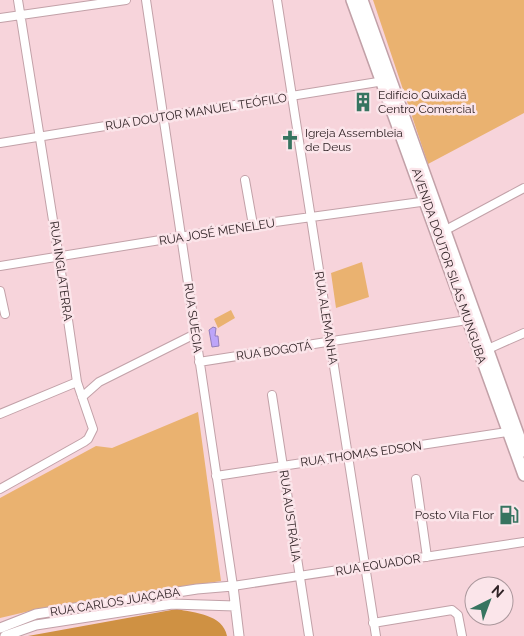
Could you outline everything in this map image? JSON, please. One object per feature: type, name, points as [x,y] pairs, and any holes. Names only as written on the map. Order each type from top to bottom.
[{"type":"main road","name":"AVENIDA DOUTOR SILAS MUNGUBA","points":[[352,0],[387,80]]},
{"type":"main road","name":"AVENIDA DOUTOR SILAS MUNGUBA","points":[[362,0],[387,80],[442,232],[488,349],[516,431],[524,476]]},
{"type":"main road","name":"AVENIDA DOUTOR SILAS MUNGUBA","points":[[442,232],[467,320],[524,451]]},
{"type":"street","name":"RUA INGLATERRA","points":[[0,489],[88,439],[93,428],[77,382],[18,0]]},
{"type":"street","points":[[0,18],[126,0]]},
{"type":"street","name":"RUA SUÉCIA","points":[[146,0],[197,333],[239,636]]},
{"type":"street","name":"RUA ALEMANHA","points":[[277,0],[376,636]]},
{"type":"street","name":"RUA DOUTOR MANUEL TEÓFILO","points":[[0,143],[164,118],[387,80]]},
{"type":"street","points":[[245,180],[253,225]]},
{"type":"street","points":[[442,232],[524,188]]},
{"type":"street","name":"RUA JOSÉ MENELEU","points":[[0,266],[59,258],[253,225],[430,200]]},
{"type":"street","points":[[0,291],[4,314]]},
{"type":"street","name":"RUA BOGOTÁ","points":[[200,362],[467,320]]},
{"type":"street","points":[[82,397],[98,382],[197,333]]},
{"type":"street","points":[[488,349],[524,333]]},
{"type":"street","points":[[0,414],[77,382]]},
{"type":"street","name":"RUA AUSTRÁLIA","points":[[272,395],[298,577],[309,636]]},
{"type":"street","name":"RUA THOMAS EDSON","points":[[216,476],[516,431]]},
{"type":"street","points":[[416,479],[427,557]]},
{"type":"street","name":"RUA EQUADOR","points":[[233,586],[524,542]]},
{"type":"street","name":"RUA CARLOS JUAÇABA","points":[[0,628],[36,614],[207,588],[233,586]]},
{"type":"street","points":[[207,588],[215,590],[218,595],[215,603],[210,604]]},
{"type":"street","name":"RUA CARLOS JUAÇABA","points":[[5,636],[36,625],[172,604],[235,606]]},
{"type":"street","points":[[373,623],[452,610],[458,615],[462,636]]},
{"type":"shaded area","points":[[373,0],[524,0],[524,113],[428,164]]},
{"type":"shaded area","points":[[362,262],[369,297],[336,308],[331,273]]},
{"type":"shaded area","points":[[231,310],[235,318],[218,328],[214,319]]},
{"type":"shaded area","points":[[213,327],[216,328],[215,336],[218,336],[219,346],[212,347],[209,330]]},
{"type":"shaded area","points":[[198,412],[221,581],[47,607],[0,618],[0,498],[96,446],[112,448]]},
{"type":"shaded area","points":[[177,609],[214,619],[220,623],[227,636],[28,636]]},
{"type":"place","name":"Edifício Quixadá Centro Comercial","points":[[363,102]]},
{"type":"place","name":"Igreja Assembleia de Deus","points":[[290,140]]},
{"type":"place","name":"Posto Vila Flor","points":[[509,515]]}]
